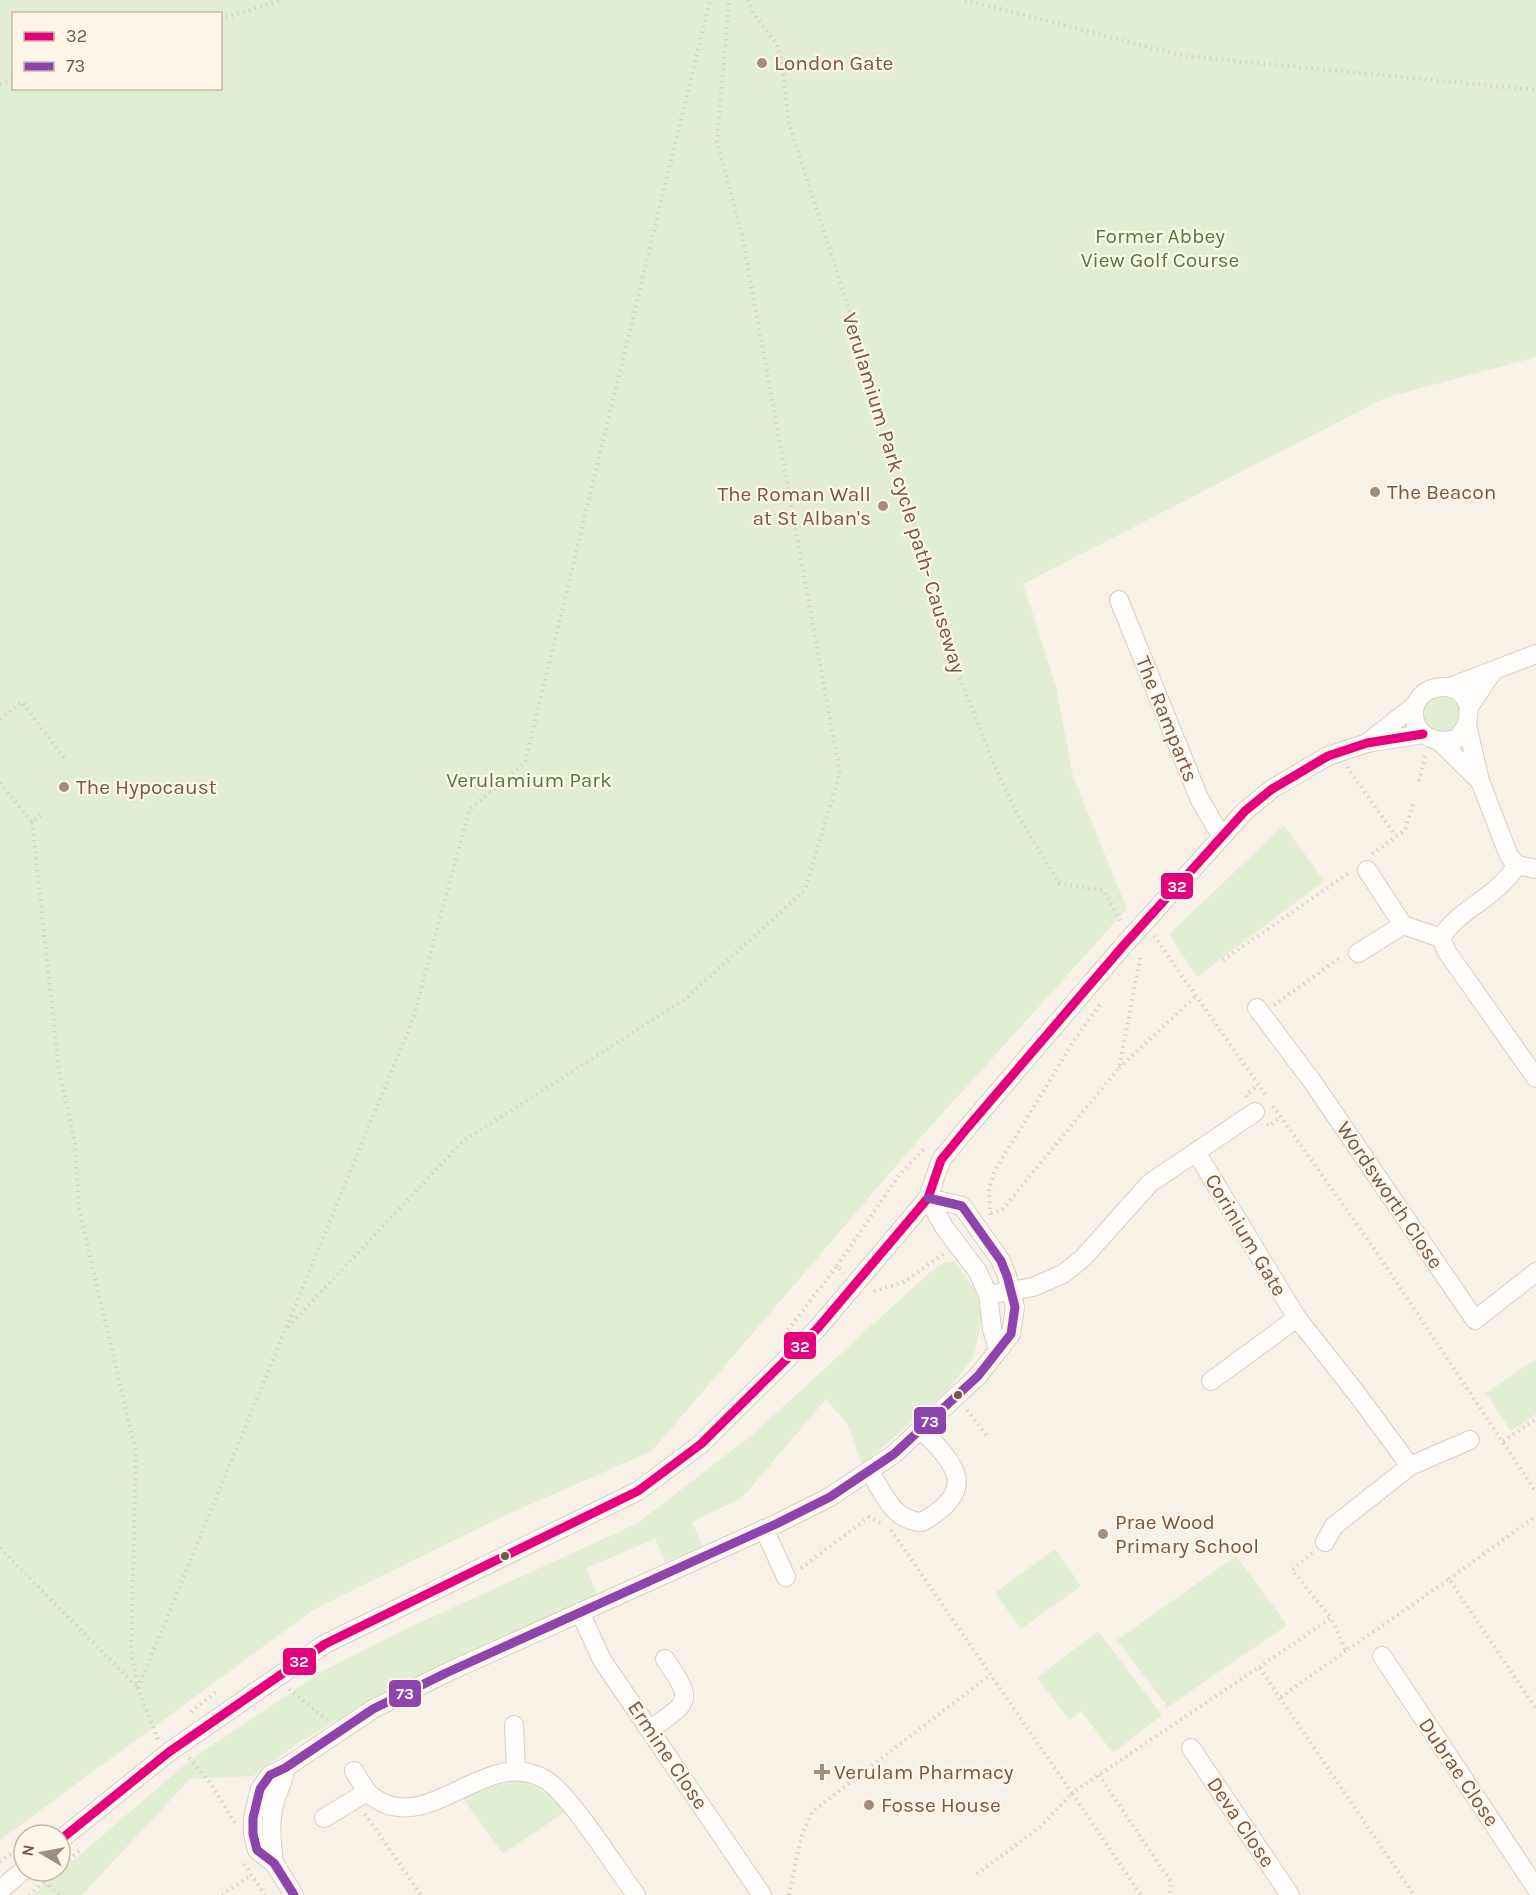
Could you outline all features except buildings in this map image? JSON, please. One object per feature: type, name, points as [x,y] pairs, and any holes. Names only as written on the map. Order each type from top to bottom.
[{"type":"street","name":"The Ramparts","points":[[1119,600],[1201,804],[1221,836]]},
{"type":"street","points":[[1367,743],[1415,705],[1422,694],[1430,689],[1450,687],[1491,674],[1536,654]]},
{"type":"street","points":[[1437,750],[1463,734],[1468,716],[1491,674]]},
{"type":"street","points":[[1450,687],[1465,698],[1480,781],[1509,856],[1517,865],[1536,869]]},
{"type":"street","points":[[1415,705],[1415,721],[1423,734],[1437,750],[1480,781]]},
{"type":"street","points":[[72,1830],[169,1752],[326,1644],[638,1491],[701,1444],[756,1393],[817,1329],[928,1198],[941,1160],[1136,943],[1221,836],[1245,811],[1303,770],[1328,756],[1367,743],[1423,734]]},
{"type":"street","points":[[1363,865],[1403,926],[1441,938],[1447,952],[1536,1078]]},
{"type":"street","points":[[1441,938],[1447,927],[1492,895],[1508,879],[1517,865]]},
{"type":"street","points":[[1358,953],[1403,926]]},
{"type":"street","name":"Wordsworth Close","points":[[1260,1011],[1312,1081],[1475,1320],[1536,1272]]},
{"type":"street","name":"Corinium Gate","points":[[988,1295],[1049,1281],[1083,1258],[1150,1183],[1255,1112]]},
{"type":"street","name":"Corinium Gate","points":[[1196,1152],[1297,1318],[1358,1394],[1410,1466]]},
{"type":"street","points":[[294,1895],[274,1863],[271,1820],[278,1793],[285,1782],[285,1768],[373,1709],[446,1672],[830,1497],[870,1472],[921,1430],[978,1376],[1011,1334],[1015,1307],[1012,1291],[1001,1261],[962,1206],[928,1198]]},
{"type":"street","points":[[928,1198],[944,1227],[978,1272],[988,1295],[992,1329],[998,1349]]},
{"type":"street","name":"Corinium Gate","points":[[1211,1381],[1297,1318]]},
{"type":"street","points":[[870,1472],[895,1513],[903,1518],[922,1522],[938,1513],[955,1494],[958,1485],[956,1469],[944,1452],[921,1430]]},
{"type":"street","points":[[1324,1542],[1334,1527],[1410,1466],[1470,1440]]},
{"type":"street","points":[[764,1528],[786,1577]]},
{"type":"street","name":"Ermine Close","points":[[580,1612],[602,1660],[762,1895]]},
{"type":"street","name":"Dubrae Close","points":[[1382,1656],[1536,1888]]},
{"type":"street","points":[[651,1729],[682,1706],[684,1699],[684,1687],[665,1659]]},
{"type":"street","points":[[514,1725],[516,1770]]},
{"type":"street","name":"Deva Close","points":[[1191,1748],[1290,1895]]},
{"type":"street","points":[[354,1771],[367,1792],[385,1806],[405,1809],[493,1776],[516,1770],[545,1779],[558,1789],[636,1895]]},
{"type":"street","points":[[324,1818],[367,1792]]},
{"type":"street","points":[[0,1890],[12,1880]]},
{"type":"path","points":[[222,18],[283,0]]},
{"type":"path","points":[[138,1689],[413,1019],[469,810],[525,763],[710,0]]},
{"type":"path","points":[[286,1329],[463,1141],[684,1000],[805,890],[840,773],[742,235],[717,141],[729,0]]},
{"type":"path","name":"Verulamium Park cycle path- Causeway","points":[[748,0],[753,13],[776,43],[781,57],[789,123],[873,384],[956,668],[980,734],[1020,819],[1059,883],[1104,891],[1136,943]]},
{"type":"path","points":[[965,0],[1184,56],[1536,90]]},
{"type":"path","points":[[0,719],[22,702],[64,758]]},
{"type":"path","points":[[1415,753],[1425,756],[1437,750]]},
{"type":"path","points":[[1419,781],[1425,756]]},
{"type":"path","points":[[1355,761],[1344,764],[1395,835]]},
{"type":"path","points":[[0,783],[32,822],[59,1070],[75,1143],[79,1209],[136,1453],[131,1651],[138,1689],[158,1740]]},
{"type":"path","points":[[1223,960],[1363,865],[1395,835],[1405,830],[1414,801]]},
{"type":"path","points":[[32,822],[44,813]]},
{"type":"path","points":[[1136,943],[1152,933],[1366,1238],[1536,1492]]},
{"type":"path","points":[[1135,957],[1136,943]]},
{"type":"path","points":[[1119,1068],[1136,943]]},
{"type":"path","points":[[1260,1011],[1346,952],[1358,953]]},
{"type":"path","points":[[991,1213],[989,1190],[994,1172],[1075,1039],[1106,995]]},
{"type":"path","points":[[979,1228],[991,1213],[1002,1210],[1119,1068],[1195,997]]},
{"type":"path","points":[[837,1266],[899,1175],[929,1144]]},
{"type":"path","points":[[904,1282],[958,1244]]},
{"type":"path","points":[[973,1402],[966,1409],[987,1436]]},
{"type":"path","points":[[1503,1441],[1536,1419]]},
{"type":"path","points":[[1281,1697],[1536,1516]]},
{"type":"path","points":[[786,1577],[869,1517],[889,1528],[1141,1895]]},
{"type":"path","points":[[1324,1542],[1292,1570],[1332,1618],[1346,1651]]},
{"type":"path","points":[[0,1548],[138,1689]]},
{"type":"path","points":[[1449,1579],[1536,1709]]},
{"type":"path","points":[[977,1874],[1040,1827],[1072,1793],[1332,1618]]},
{"type":"path","points":[[1259,1667],[1414,1895]]},
{"type":"path","points":[[789,1895],[801,1837],[813,1811],[990,1675]]},
{"type":"path","points":[[187,1755],[211,1784],[238,1828]]},
{"type":"path","points":[[1099,1775],[1171,1882],[1170,1895]]},
{"type":"path","points":[[367,1792],[363,1810],[421,1895]]},
{"type":"path","points":[[242,1861],[265,1895]]},
{"type":"path","points":[[222,1895],[251,1875]]},
{"type":"path","points":[[29,1895],[43,1883]]},
{"type":"path","points":[[47,1883],[59,1895]]},
{"type":"green space","name":"Verulamium Park","points":[[0,0],[1536,0],[1536,357],[1385,398],[1023,584],[1056,686],[1073,776],[1127,909],[913,1146],[652,1451],[497,1519],[313,1610],[23,1823],[12,1823],[12,1831],[0,1840]]},
{"type":"green space","points":[[1443,695],[1456,701],[1462,714],[1456,727],[1443,733],[1430,727],[1424,714],[1430,701]]},
{"type":"green space","points":[[1284,825],[1324,881],[1197,977],[1169,934]]},
{"type":"green space","points":[[954,1261],[979,1295],[982,1319],[973,1358],[948,1390],[862,1465],[848,1425],[826,1399],[742,1498],[692,1522],[703,1546],[665,1562],[655,1539],[586,1568],[597,1594],[398,1687],[302,1740],[253,1776],[190,1779],[82,1895],[33,1895],[47,1883],[72,1883],[72,1862],[193,1758],[323,1671],[408,1628],[636,1524],[751,1436],[929,1273],[943,1263]]},
{"type":"green space","points":[[1536,1359],[1536,1414],[1511,1431],[1486,1393]]},
{"type":"green space","points":[[1055,1549],[1081,1586],[1021,1629],[995,1593]]},
{"type":"green space","points":[[1236,1556],[1287,1625],[1168,1707],[1117,1640]]},
{"type":"green space","points":[[1098,1631],[1162,1715],[1113,1753],[1081,1711],[1069,1720],[1037,1678]]},
{"type":"green space","points":[[517,1779],[544,1792],[565,1812],[503,1854],[462,1797]]},
{"type":"transit line","name":"32","points":[[72,1830],[169,1752],[325,1644],[638,1491],[701,1444],[817,1329],[928,1198],[941,1160],[968,1127],[1123,946],[1245,811],[1272,789],[1328,756],[1367,743],[1423,734]]},
{"type":"transit line","name":"73","points":[[294,1895],[274,1863],[257,1850],[253,1834],[253,1818],[260,1789],[270,1775],[285,1768],[373,1709],[446,1673],[776,1524],[830,1497],[894,1454],[978,1376],[1011,1334],[1015,1307],[1007,1276],[1001,1261],[962,1206],[928,1198]]},
{"type":"place","name":"London Gate","points":[[762,63]]},
{"type":"place","name":"The Beacon","points":[[1375,492]]},
{"type":"place","name":"The Roman Wall at St Alban's","points":[[883,506]]},
{"type":"place","name":"The Hypocaust","points":[[64,787]]},
{"type":"place","name":"Prae Wood Primary School","points":[[1103,1534]]},
{"type":"place","name":"Verulam Pharmacy","points":[[822,1772]]},
{"type":"place","name":"Fosse House","points":[[869,1805]]},
{"type":"park label","name":"Former Abbey View Golf Course","points":[[1160,248]]}]
